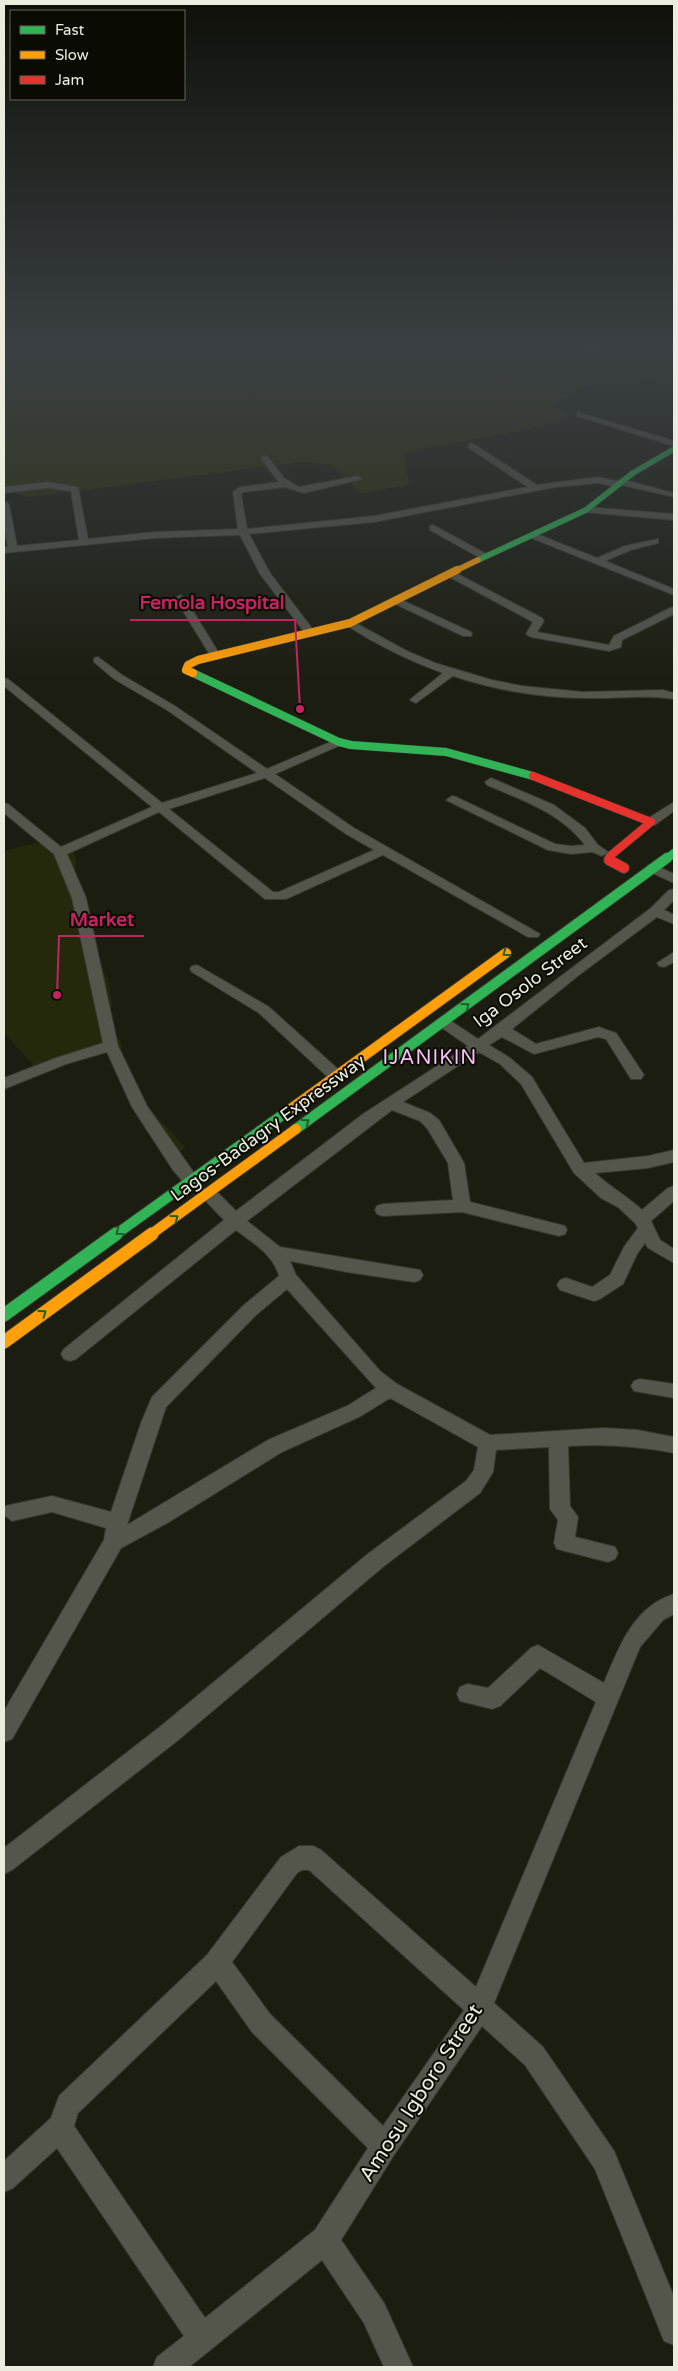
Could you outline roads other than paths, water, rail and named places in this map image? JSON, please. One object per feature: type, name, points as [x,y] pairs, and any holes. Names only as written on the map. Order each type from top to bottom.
[{"type":"main road","points":[[624,868],[609,860],[610,856],[651,822],[598,800],[506,767],[445,752],[351,745],[339,742],[186,670],[188,666],[198,660],[309,631],[350,623],[449,572],[586,510],[651,462]]},
{"type":"main road","name":"Lagos-Badagry Expressway","points":[[4,1342],[674,853]]},
{"type":"main road","name":"Lagos-Badagry Expressway","points":[[4,1315],[529,937]]},
{"type":"street","points":[[267,462],[286,484]]},
{"type":"street","points":[[496,462],[536,488]]},
{"type":"street","points":[[309,631],[265,574],[243,532],[236,492],[286,484],[304,490],[358,479]]},
{"type":"street","points":[[4,504],[9,550],[155,535],[243,532],[394,516],[536,488],[585,481],[620,483],[672,495]]},
{"type":"street","points":[[4,490],[48,485],[75,489],[84,542]]},
{"type":"street","points":[[586,510],[674,518]]},
{"type":"street","points":[[433,528],[485,557]]},
{"type":"street","points":[[532,535],[673,589]]},
{"type":"street","points":[[597,561],[628,548],[655,541]]},
{"type":"street","points":[[449,572],[538,620],[532,634],[609,648],[616,647],[615,642],[618,638],[674,610]]},
{"type":"street","points":[[180,598],[215,656]]},
{"type":"street","points":[[396,600],[467,634]]},
{"type":"street","points":[[350,623],[390,648],[494,684],[539,692],[586,695],[648,692],[674,696]]},
{"type":"street","points":[[98,660],[118,677],[171,708],[350,832],[529,937]]},
{"type":"street","points":[[416,700],[453,671]]},
{"type":"street","points":[[4,681],[159,808],[275,897],[383,850]]},
{"type":"street","points":[[60,852],[159,808],[265,774],[339,742]]},
{"type":"street","points":[[491,782],[561,815],[581,830],[594,848],[610,856]]},
{"type":"street","points":[[452,800],[552,847],[571,850],[594,848]]},
{"type":"street","points":[[651,822],[674,806]]},
{"type":"street","points":[[4,807],[60,852],[80,898],[111,1046],[140,1107],[179,1166],[192,1180]]},
{"type":"street","points":[[653,868],[674,879]]},
{"type":"street","name":"Iga Osolo Street","points":[[70,1354],[235,1221],[390,1104],[502,1030],[574,972],[656,911],[674,893]]},
{"type":"street","points":[[656,911],[674,920]]},
{"type":"street","points":[[196,969],[264,1010],[335,1075]]},
{"type":"street","points":[[443,1022],[476,1046],[505,1061],[527,1081],[580,1169],[607,1194],[624,1203],[645,1224],[654,1244],[674,1257]]},
{"type":"street","points":[[502,1030],[534,1048],[599,1032],[605,1033],[611,1036],[636,1075]]},
{"type":"street","points":[[4,1084],[60,1061],[111,1046]]},
{"type":"street","points":[[390,1104],[425,1117],[433,1124],[456,1163],[462,1206]]},
{"type":"street","points":[[580,1169],[648,1162],[674,1156]]},
{"type":"street","points":[[566,1285],[594,1294],[617,1278],[645,1224],[674,1192]]},
{"type":"street","points":[[208,1193],[235,1221],[275,1252],[286,1267],[288,1278],[359,1360],[390,1388],[488,1444],[604,1436],[636,1438],[674,1445]]},
{"type":"street","points":[[384,1210],[462,1206],[559,1230]]},
{"type":"street","points":[[275,1252],[347,1266],[414,1275]]},
{"type":"street","points":[[6,1723],[114,1542],[118,1523],[150,1423],[159,1402],[250,1310],[288,1278]]},
{"type":"street","points":[[640,1386],[674,1391]]},
{"type":"street","points":[[114,1542],[162,1516],[275,1446],[354,1411],[390,1388]]},
{"type":"street","points":[[558,1440],[560,1508],[568,1517],[564,1543],[608,1553]]},
{"type":"street","points":[[4,1862],[108,1783],[223,1689],[333,1593],[474,1487],[482,1472],[488,1444]]},
{"type":"street","points":[[12,1512],[52,1504],[118,1523]]},
{"type":"street","name":"Amosu Igboro Street","points":[[166,2367],[325,2240],[385,2146],[479,2009],[607,1696],[632,1641],[656,1613],[674,1603]]},
{"type":"street","points":[[468,1694],[492,1699],[538,1656],[607,1696]]},
{"type":"street","points":[[4,2179],[61,2126],[68,2104],[216,1964],[289,1866],[299,1858],[313,1858],[479,2009],[534,2056],[605,2160],[674,2331]]},
{"type":"street","points":[[216,1964],[224,1971],[261,2024],[385,2146]]},
{"type":"street","points":[[61,2126],[64,2136],[202,2338]]},
{"type":"street","points":[[325,2240],[374,2313],[399,2367]]},
{"type":"place","name":"Femola Hospital","points":[[300,709]]},
{"type":"place","name":"Market","points":[[57,995]]},
{"type":"district","name":"IJANIKIN","points":[[430,1058]]}]
